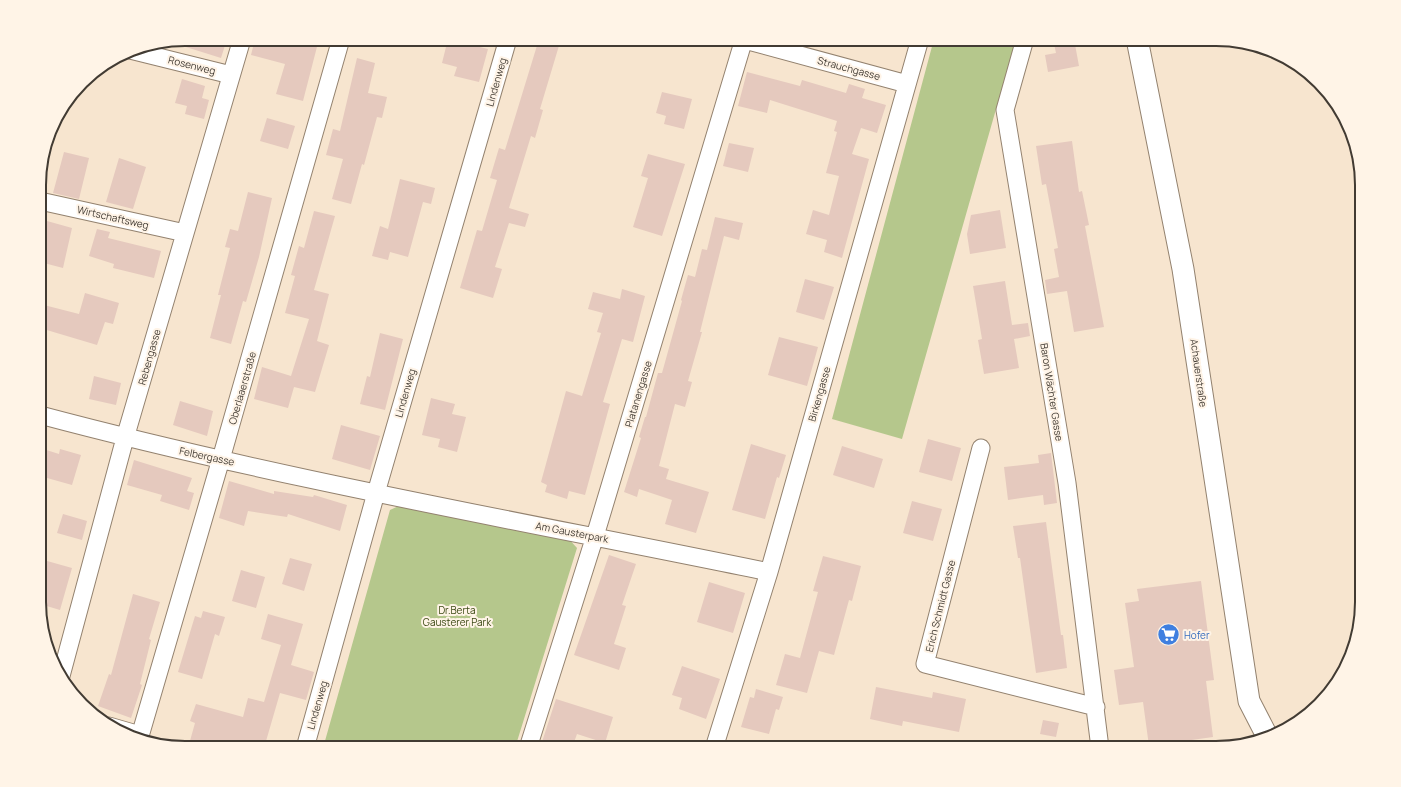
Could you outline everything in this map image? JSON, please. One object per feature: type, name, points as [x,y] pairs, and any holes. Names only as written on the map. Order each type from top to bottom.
[{"type":"street","name":"Rebengasse","points":[[63,668],[125,438],[240,46]]},
{"type":"street","name":"Oberlaaerstraße","points":[[141,733],[339,46]]},
{"type":"street","name":"Lindenweg","points":[[307,741],[376,492],[506,46]]},
{"type":"street","name":"Platanengasse","points":[[530,741],[595,536],[741,46]]},
{"type":"street","name":"Strauchgasse","points":[[769,46],[907,84]]},
{"type":"street","name":"Birkengasse","points":[[716,741],[769,572],[918,46]]},
{"type":"street","name":"Baron Wächter Gasse","points":[[1024,46],[1005,110],[1067,484],[1099,741]]},
{"type":"street","name":"Achauerstraße","points":[[1138,46],[1183,269],[1218,504],[1252,709],[1249,728],[1251,736]]},
{"type":"street","name":"Rosenweg","points":[[143,53],[231,75]]},
{"type":"street","name":"Wirtschaftsweg","points":[[46,201],[186,233]]},
{"type":"street","name":"Felbergasse","points":[[46,417],[125,438],[376,492]]},
{"type":"street","name":"Erich Schmidt Gasse","points":[[981,448],[925,664],[1096,707]]},
{"type":"street","name":"Am Gausterpark","points":[[376,492],[769,572]]},
{"type":"street","name":"Achauerstraße","points":[[1252,709],[1265,732]]},
{"type":"green space","points":[[932,46],[1014,46],[902,439],[832,419]]},
{"type":"green space","name":"Dr.Berta Gausterer Park","points":[[405,503],[567,537],[577,548],[517,741],[325,741],[390,510]]},
{"type":"building","points":[[183,46],[225,46],[221,58]]},
{"type":"building","points":[[253,46],[317,46],[303,101],[276,94],[285,64],[251,55]]},
{"type":"building","points":[[446,46],[476,46],[488,49],[479,82],[454,76],[457,67],[442,63]]},
{"type":"building","points":[[537,46],[559,46],[540,109],[543,110],[535,138],[531,136],[509,208],[529,214],[525,227],[509,223],[495,267],[502,269],[493,298],[460,288],[477,230],[482,231],[497,180],[490,178],[499,148],[505,150]]},
{"type":"building","points":[[1054,46],[1075,46],[1079,66],[1048,72],[1045,55],[1056,53]]},
{"type":"building","points":[[357,58],[375,63],[368,93],[387,97],[382,118],[377,117],[364,165],[362,164],[351,204],[332,199],[343,159],[326,155],[333,129],[340,131]]},
{"type":"building","points":[[747,72],[800,86],[802,80],[846,93],[849,84],[865,89],[862,98],[886,105],[877,133],[861,128],[852,154],[869,159],[842,258],[824,252],[827,240],[806,234],[813,210],[829,215],[839,176],[826,173],[837,132],[834,131],[837,121],[770,100],[767,113],[738,106]]},
{"type":"building","points":[[182,79],[205,86],[202,98],[209,100],[204,119],[185,114],[187,106],[175,103]]},
{"type":"building","points":[[662,92],[692,99],[684,129],[664,124],[666,116],[656,113]]},
{"type":"building","points":[[267,118],[295,126],[288,149],[260,141]]},
{"type":"building","points":[[1072,141],[1079,192],[1082,191],[1089,225],[1085,226],[1104,327],[1074,332],[1067,291],[1047,294],[1045,280],[1059,277],[1054,249],[1058,248],[1046,184],[1042,185],[1036,146]]},
{"type":"building","points":[[729,143],[754,148],[748,172],[723,166]]},
{"type":"building","points":[[64,152],[89,158],[79,199],[53,193]]},
{"type":"building","points":[[648,154],[685,164],[662,236],[633,227],[648,178],[641,176]]},
{"type":"building","points":[[119,158],[146,167],[133,209],[106,202]]},
{"type":"building","points":[[400,179],[435,188],[431,204],[423,202],[408,257],[390,252],[388,260],[372,256],[380,226],[388,229]]},
{"type":"building","points":[[248,192],[272,198],[259,257],[246,302],[243,301],[231,344],[210,338],[221,295],[218,295],[230,248],[225,247],[230,229],[238,231]]},
{"type":"building","points":[[1000,210],[1006,248],[970,254],[967,234],[971,215]]},
{"type":"building","points":[[314,211],[335,216],[314,290],[329,294],[317,341],[329,345],[315,392],[294,387],[288,408],[254,399],[262,367],[291,376],[309,319],[285,313],[295,276],[291,275],[299,246],[304,248]]},
{"type":"building","points":[[715,217],[743,223],[739,240],[724,236],[700,332],[702,332],[688,381],[692,382],[685,407],[675,404],[659,466],[669,469],[666,479],[709,492],[696,533],[665,524],[672,500],[639,489],[637,497],[624,492],[641,438],[639,437],[658,373],[662,373],[688,275],[695,277],[702,249],[707,250]]},
{"type":"building","points":[[47,221],[72,228],[63,268],[46,264]]},
{"type":"building","points":[[97,229],[110,232],[108,238],[161,251],[154,278],[113,268],[114,264],[89,256]]},
{"type":"building","points":[[805,279],[834,287],[824,320],[796,312]]},
{"type":"building","points":[[1005,281],[1012,325],[1028,323],[1030,336],[1014,339],[1019,368],[984,374],[978,340],[982,339],[973,286]]},
{"type":"building","points":[[622,289],[645,296],[633,342],[622,339],[603,402],[610,404],[585,495],[569,491],[567,499],[545,492],[547,485],[541,482],[566,391],[582,396],[601,333],[597,332],[603,313],[588,309],[593,292],[620,299]]},
{"type":"building","points":[[85,293],[119,303],[113,324],[105,322],[97,345],[46,330],[46,306],[79,314]]},
{"type":"building","points":[[380,333],[403,339],[385,410],[360,404],[367,376],[370,377]]},
{"type":"building","points":[[779,337],[818,347],[807,386],[768,375]]},
{"type":"building","points":[[94,376],[121,383],[116,405],[89,399]]},
{"type":"building","points":[[431,398],[455,404],[452,414],[466,417],[457,452],[438,447],[440,439],[422,435]]},
{"type":"building","points":[[180,401],[213,411],[207,436],[173,425]]},
{"type":"building","points":[[341,425],[380,436],[370,470],[332,459]]},
{"type":"building","points":[[928,439],[961,448],[952,481],[919,472]]},
{"type":"building","points":[[751,444],[786,455],[779,478],[777,477],[765,519],[732,510]]},
{"type":"building","points":[[842,446],[883,459],[874,488],[833,475]]},
{"type":"building","points":[[60,449],[81,455],[72,485],[46,478],[46,450],[59,454]]},
{"type":"building","points":[[1051,453],[1057,503],[1044,505],[1043,495],[1008,500],[1004,467],[1039,463],[1038,455]]},
{"type":"building","points":[[134,460],[192,478],[187,491],[194,493],[189,510],[160,501],[162,495],[127,485]]},
{"type":"building","points":[[229,481],[274,494],[274,491],[313,497],[314,495],[347,505],[340,531],[288,514],[287,517],[248,511],[244,526],[219,518]]},
{"type":"building","points":[[912,501],[942,509],[933,541],[903,533]]},
{"type":"building","points":[[63,514],[87,521],[82,540],[57,533]]},
{"type":"building","points":[[1046,522],[1061,635],[1063,635],[1067,668],[1036,673],[1020,558],[1018,558],[1013,526]]},
{"type":"building","points":[[609,555],[636,564],[622,605],[626,606],[614,644],[626,648],[619,670],[574,655]]},
{"type":"building","points":[[823,556],[861,566],[852,601],[849,600],[834,655],[819,651],[807,693],[776,685],[785,654],[800,658],[818,592],[813,591]]},
{"type":"building","points":[[290,558],[312,564],[304,591],[282,584]]},
{"type":"building","points":[[46,561],[72,568],[60,610],[46,606]]},
{"type":"building","points":[[241,570],[265,577],[256,608],[232,601]]},
{"type":"building","name":"Hofer","points":[[1201,581],[1214,680],[1206,681],[1213,737],[1185,741],[1148,741],[1143,702],[1119,705],[1114,670],[1134,667],[1125,603],[1139,601],[1137,589]]},
{"type":"building","points":[[709,582],[745,593],[733,633],[697,622]]},
{"type":"building","points":[[133,594],[160,602],[149,639],[151,640],[140,684],[142,685],[131,718],[98,706],[109,674],[111,675]]},
{"type":"building","points":[[203,611],[225,617],[219,636],[215,634],[202,679],[178,672],[195,616],[201,618]]},
{"type":"building","points":[[268,614],[303,624],[291,665],[314,672],[306,700],[280,693],[266,741],[190,741],[195,723],[190,721],[196,704],[243,717],[248,698],[264,702],[281,645],[261,639]]},
{"type":"building","points":[[682,666],[720,679],[706,719],[679,709],[682,698],[672,695]]},
{"type":"building","points":[[876,687],[932,698],[933,692],[966,699],[959,732],[903,721],[902,726],[870,719]]},
{"type":"building","points":[[756,689],[783,697],[779,710],[776,709],[769,734],[741,727],[750,697],[754,698]]},
{"type":"building","points":[[556,699],[613,717],[606,741],[599,741],[577,734],[574,741],[542,741]]},
{"type":"building","points":[[1043,720],[1059,723],[1056,737],[1040,734]]},
{"type":"place","name":"Hofer","points":[[1169,635]]}]
